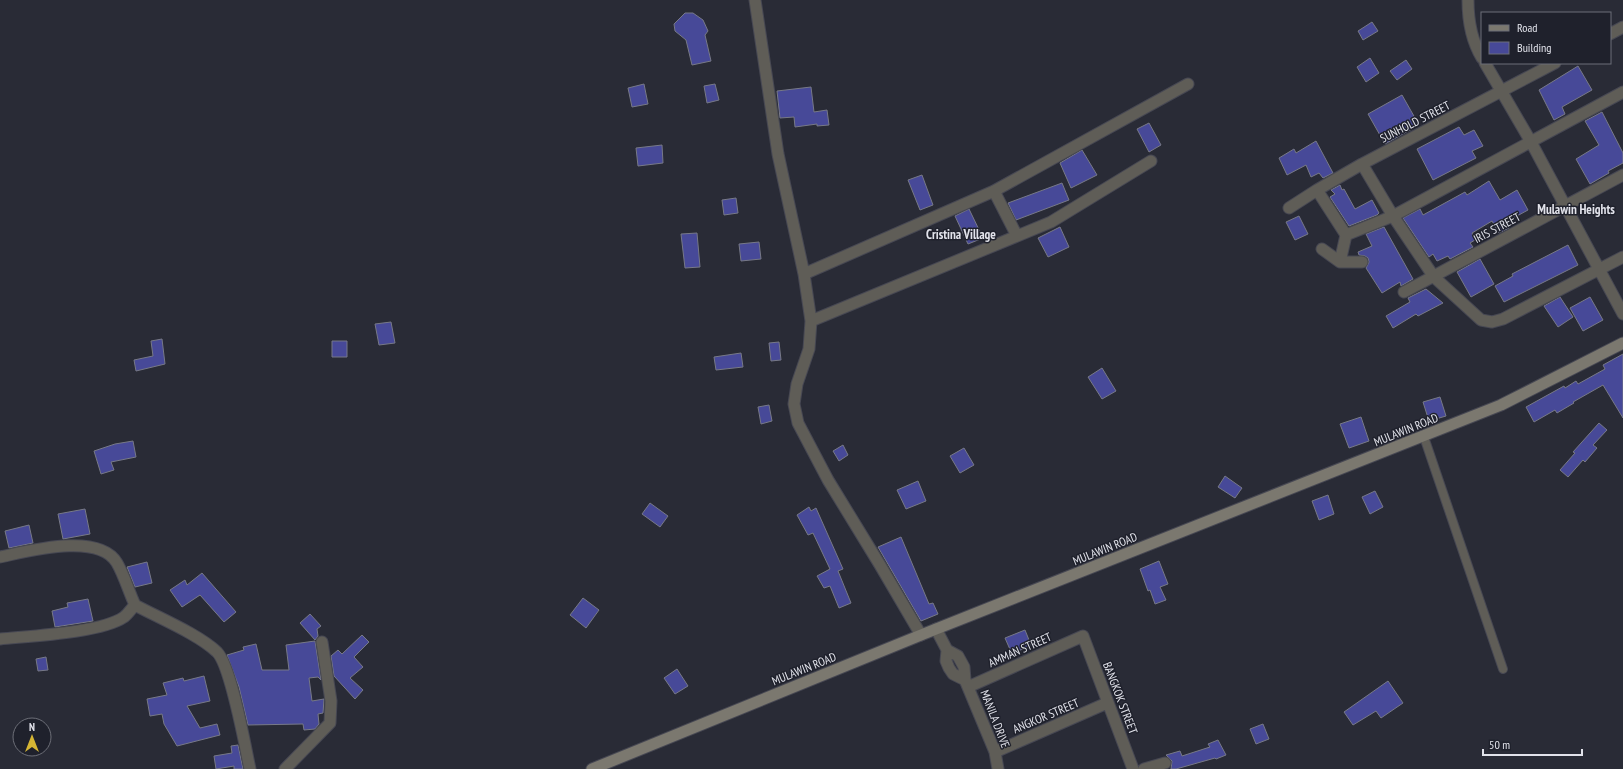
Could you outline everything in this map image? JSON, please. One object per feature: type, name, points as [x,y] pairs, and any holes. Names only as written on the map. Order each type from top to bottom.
[{"type":"main road","name":"MULAWIN ROAD","points":[[592,769],[936,629],[1424,437],[1501,405],[1623,343]]},
{"type":"street","points":[[755,0],[778,154],[804,274],[811,321],[809,349],[797,384],[794,404],[798,423],[828,480],[921,635]]},
{"type":"street","points":[[1468,0],[1468,20],[1477,49],[1481,56]]},
{"type":"street","points":[[1611,33],[1623,27]]},
{"type":"street","points":[[1486,64],[1503,91],[1623,314]]},
{"type":"street","name":"SUNHOLD STREET","points":[[1289,208],[1362,164],[1553,64]]},
{"type":"street","points":[[804,274],[994,191],[1188,84]]},
{"type":"street","points":[[1346,235],[1393,216],[1623,92]]},
{"type":"street","points":[[811,321],[1051,222],[1151,161]]},
{"type":"street","points":[[1362,164],[1393,216],[1434,277],[1481,320],[1492,322],[1504,319],[1623,258]]},
{"type":"street","name":"IRIS STREET","points":[[1404,292],[1623,175]]},
{"type":"street","points":[[1317,190],[1346,235],[1340,262]]},
{"type":"street","points":[[994,191],[1017,236]]},
{"type":"street","points":[[1322,249],[1340,262],[1362,262]]},
{"type":"street","points":[[0,556],[58,546],[91,546],[107,551],[117,562],[135,605],[202,640],[218,653],[228,674],[250,769]]},
{"type":"street","points":[[0,639],[72,631],[104,625],[124,617],[135,605]]},
{"type":"street","name":"MANILA DRIVE","points":[[936,629],[947,650],[958,656],[964,667],[967,683],[995,752],[998,769]]},
{"type":"street","name":"AMMAN STREET","points":[[967,683],[1083,636]]},
{"type":"street","name":"BANGKOK STREET","points":[[1083,636],[1133,769]]},
{"type":"street","points":[[285,769],[330,723],[331,701],[322,642]]},
{"type":"street","name":"ANGKOR STREET","points":[[995,752],[1108,703]]},
{"type":"street","points":[[1144,769],[1165,763]]},
{"type":"lane","points":[[1424,437],[1503,669]]},
{"type":"building","points":[[685,13],[693,13],[703,20],[708,31],[705,35],[711,61],[692,65],[686,40],[675,31],[674,24]]},
{"type":"building","points":[[1372,22],[1378,31],[1363,40],[1358,31]]},
{"type":"building","points":[[1370,58],[1379,73],[1366,82],[1357,67]]},
{"type":"building","points":[[1406,60],[1412,69],[1397,80],[1390,71]]},
{"type":"building","points":[[1578,66],[1592,90],[1562,107],[1565,114],[1554,120],[1539,90]]},
{"type":"building","points":[[644,84],[648,104],[632,107],[628,88]]},
{"type":"building","points":[[715,84],[719,100],[707,103],[704,86]]},
{"type":"building","points":[[811,87],[814,112],[827,110],[829,125],[817,126],[817,124],[795,127],[794,117],[780,118],[777,91]]},
{"type":"building","points":[[1402,95],[1419,125],[1385,144],[1368,114]]},
{"type":"building","points":[[1602,112],[1623,153],[1623,163],[1608,171],[1609,173],[1590,184],[1576,159],[1599,145],[1585,121]]},
{"type":"building","points":[[1149,123],[1161,145],[1149,152],[1137,129]]},
{"type":"building","points":[[1459,127],[1464,135],[1474,130],[1483,146],[1472,151],[1476,158],[1433,180],[1417,149]]},
{"type":"building","points":[[1316,141],[1333,173],[1323,178],[1319,173],[1311,177],[1306,165],[1287,175],[1279,158],[1294,149],[1296,153]]},
{"type":"building","points":[[662,145],[663,163],[638,166],[636,148]]},
{"type":"building","points":[[1082,150],[1097,175],[1071,188],[1060,163]]},
{"type":"building","points":[[922,175],[933,205],[920,210],[908,180]]},
{"type":"building","points":[[1489,181],[1500,200],[1517,190],[1528,210],[1506,222],[1509,228],[1499,233],[1492,221],[1472,233],[1475,240],[1470,243],[1473,247],[1450,259],[1448,256],[1437,261],[1433,254],[1429,257],[1403,218],[1420,209],[1423,215],[1465,192],[1467,195]]},
{"type":"building","points":[[1062,183],[1069,200],[1016,220],[1008,203]]},
{"type":"building","points":[[1340,185],[1342,190],[1344,189],[1355,209],[1372,200],[1379,213],[1349,226],[1330,197],[1335,194],[1331,190]]},
{"type":"building","points":[[736,198],[738,213],[724,215],[722,200]]},
{"type":"building","points":[[969,209],[983,238],[968,244],[955,216]]},
{"type":"building","points":[[1299,216],[1308,234],[1295,240],[1286,222]]},
{"type":"building","points":[[1060,227],[1069,247],[1048,257],[1038,238]]},
{"type":"building","points":[[1384,227],[1413,279],[1401,286],[1400,282],[1382,293],[1366,268],[1369,262],[1368,258],[1359,255],[1358,252],[1372,246],[1366,234]]},
{"type":"building","points":[[697,233],[700,267],[685,268],[681,234]]},
{"type":"building","points":[[759,242],[761,259],[741,261],[739,244]]},
{"type":"building","points":[[1568,245],[1578,265],[1504,302],[1495,286],[1513,276],[1512,274]]},
{"type":"building","points":[[1480,259],[1494,284],[1471,297],[1457,272]]},
{"type":"building","points":[[1426,289],[1443,303],[1418,316],[1416,314],[1393,328],[1386,316],[1410,302],[1408,298]]},
{"type":"building","points":[[1560,297],[1573,317],[1558,327],[1544,306]]},
{"type":"building","points":[[1590,297],[1603,320],[1583,331],[1570,308]]},
{"type":"building","points":[[391,322],[395,343],[379,345],[375,324]]},
{"type":"building","points":[[162,339],[165,364],[136,371],[134,360],[153,356],[151,341]]},
{"type":"building","points":[[332,341],[347,341],[347,357],[332,357]]},
{"type":"building","points":[[779,342],[781,360],[771,361],[769,343]]},
{"type":"building","points":[[741,353],[743,367],[716,370],[714,357]]},
{"type":"building","points":[[1623,354],[1623,418],[1603,385],[1557,413],[1555,410],[1534,422],[1526,407],[1564,386],[1565,388],[1576,381],[1578,384],[1605,369],[1603,365]]},
{"type":"building","points":[[1102,368],[1116,391],[1102,399],[1088,377]]},
{"type":"building","points":[[1440,397],[1446,416],[1429,421],[1423,402]]},
{"type":"building","points":[[769,405],[772,421],[761,424],[758,407]]},
{"type":"building","points":[[1361,417],[1369,441],[1349,448],[1340,424]]},
{"type":"building","points":[[1599,423],[1607,430],[1593,445],[1597,448],[1585,462],[1583,460],[1568,477],[1560,470],[1575,453],[1573,452]]},
{"type":"building","points":[[133,441],[136,457],[111,462],[114,470],[101,474],[94,451],[115,444]]},
{"type":"building","points":[[843,445],[848,455],[839,461],[833,451]]},
{"type":"building","points":[[964,448],[974,465],[960,473],[950,456]]},
{"type":"building","points":[[1225,476],[1242,488],[1235,498],[1218,487]]},
{"type":"building","points":[[918,481],[926,501],[906,509],[897,490]]},
{"type":"building","points":[[1375,491],[1383,507],[1370,514],[1362,497]]},
{"type":"building","points":[[1328,495],[1334,514],[1319,520],[1312,501]]},
{"type":"building","points":[[650,503],[668,516],[660,527],[642,514]]},
{"type":"building","points":[[809,507],[811,511],[816,508],[843,569],[838,571],[851,603],[839,608],[830,586],[824,588],[817,576],[830,569],[813,533],[808,535],[797,515]]},
{"type":"building","points":[[85,509],[90,534],[63,539],[58,514]]},
{"type":"building","points":[[29,525],[33,543],[9,548],[5,531]]},
{"type":"building","points":[[901,537],[929,604],[933,603],[938,614],[921,621],[878,547]]},
{"type":"building","points":[[1159,561],[1168,584],[1160,587],[1166,600],[1155,604],[1150,590],[1148,591],[1140,569]]},
{"type":"building","points":[[147,562],[152,583],[135,587],[127,567]]},
{"type":"building","points":[[202,573],[236,612],[224,622],[200,595],[182,607],[170,590],[185,580],[187,585]]},
{"type":"building","points":[[583,598],[599,610],[586,628],[570,615]]},
{"type":"building","points":[[88,599],[93,621],[55,627],[52,611],[68,607],[67,603]]},
{"type":"building","points":[[310,614],[321,626],[317,629],[318,636],[315,640],[300,623]]},
{"type":"building","points":[[1025,630],[1031,645],[1012,654],[1005,638]]},
{"type":"building","points":[[362,635],[369,642],[354,657],[363,667],[350,678],[363,690],[355,699],[334,676],[331,656],[338,650],[342,654]]},
{"type":"building","points":[[315,641],[321,680],[318,677],[309,678],[312,701],[324,699],[323,713],[318,714],[319,724],[315,729],[304,730],[303,724],[248,725],[239,687],[227,655],[244,650],[243,647],[256,644],[262,670],[289,670],[286,645]]},
{"type":"building","points":[[46,657],[48,670],[38,671],[36,659]]},
{"type":"building","points":[[677,669],[688,686],[675,694],[664,678]]},
{"type":"building","points":[[204,676],[210,701],[187,706],[200,728],[217,724],[220,735],[177,746],[164,724],[162,714],[150,716],[147,699],[167,695],[163,683],[183,678],[184,681]]},
{"type":"building","points":[[1388,681],[1403,703],[1381,718],[1376,711],[1353,725],[1344,712]]},
{"type":"building","points":[[1263,724],[1269,739],[1256,744],[1250,729]]},
{"type":"building","points":[[1218,740],[1226,755],[1216,759],[1171,769],[1172,761],[1166,755],[1180,751],[1182,756],[1210,747],[1208,744]]},
{"type":"building","points":[[238,745],[243,769],[234,769],[234,766],[216,769],[214,756],[232,753],[231,746]]},
{"type":"district","name":"Mulawin Heights","points":[[1576,209]]},
{"type":"district","name":"Cristina Village","points":[[961,234]]}]
